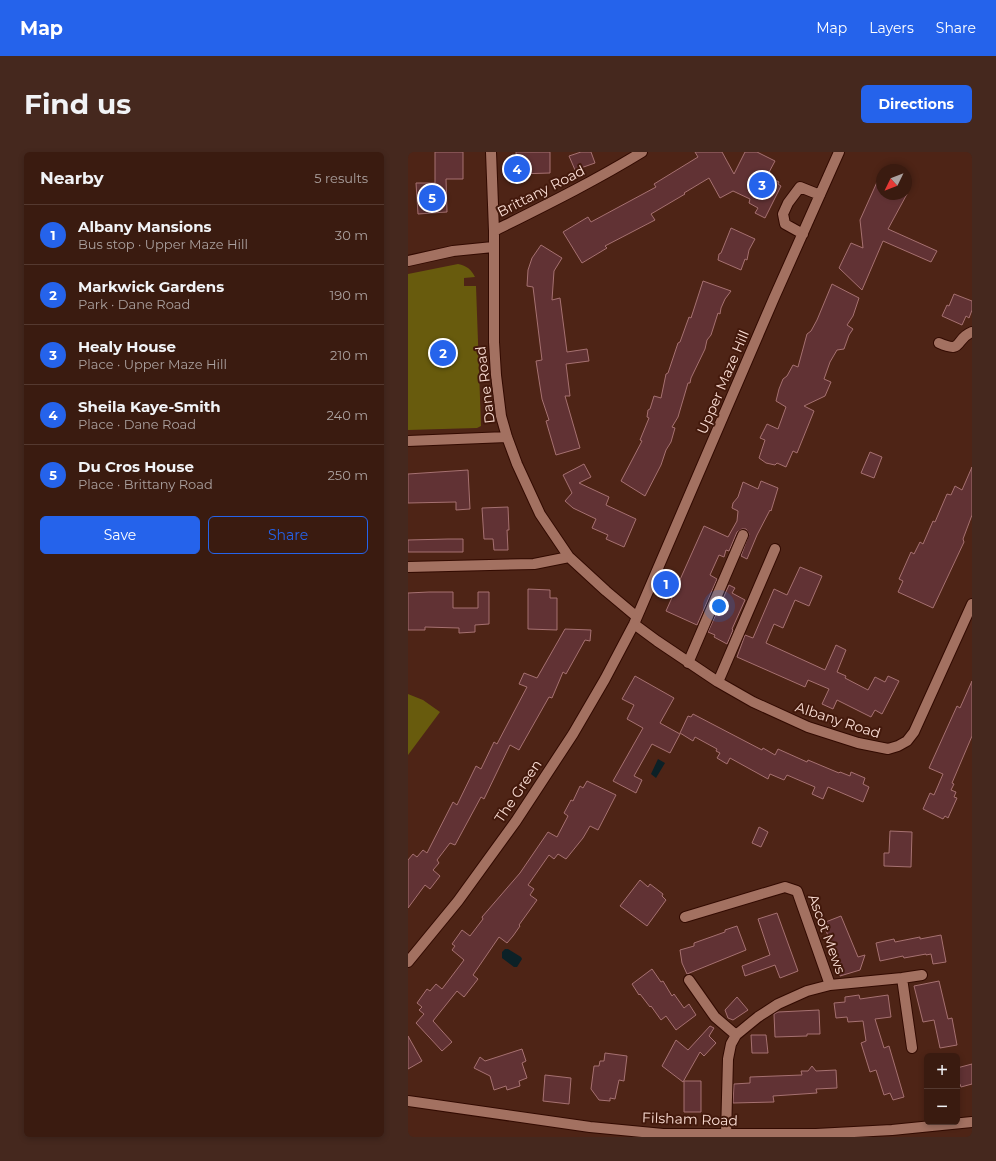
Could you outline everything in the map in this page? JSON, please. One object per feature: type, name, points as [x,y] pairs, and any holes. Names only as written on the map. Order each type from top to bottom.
[{"type":"street","name":"Dane Road","points":[[491,152],[494,231],[494,342],[501,416],[507,437],[517,464],[540,514],[569,557],[636,620]]},
{"type":"street","name":"Brittany Road","points":[[494,231],[545,206],[642,152]]},
{"type":"street","name":"Upper Maze Hill","points":[[636,620],[839,152]]},
{"type":"street","points":[[803,234],[785,224],[783,214],[788,203],[800,187],[820,195]]},
{"type":"street","points":[[408,261],[453,252],[493,247]]},
{"type":"street","points":[[939,343],[950,348],[955,347],[962,338],[972,332]]},
{"type":"street","points":[[408,441],[507,437]]},
{"type":"street","points":[[688,663],[744,536]]},
{"type":"street","points":[[718,682],[775,549]]},
{"type":"street","points":[[408,567],[534,564],[569,557]]},
{"type":"street","name":"Albany Road","points":[[636,620],[688,663],[753,702],[808,728],[884,749],[898,746],[907,741],[914,732],[972,604]]},
{"type":"street","name":"The Green","points":[[408,962],[458,901],[516,821],[573,734],[605,679],[636,620]]},
{"type":"street","name":"Ascot Mews","points":[[685,917],[784,887],[796,891],[830,985]]},
{"type":"street","points":[[726,1135],[728,1059],[732,1044],[736,1035],[758,1017],[778,1004],[807,990],[830,985],[922,975]]},
{"type":"street","points":[[902,978],[912,1048]]},
{"type":"street","points":[[689,980],[715,1017],[736,1035]]},
{"type":"street","name":"Filsham Road","points":[[408,1101],[590,1132],[726,1135],[892,1133],[972,1122]]},
{"type":"shaded area","points":[[458,264],[468,268],[475,277],[464,278],[464,286],[476,286],[481,426],[477,428],[408,430],[408,274]]},
{"type":"shaded area","points":[[408,694],[423,700],[440,712],[408,755]]},
{"type":"water","points":[[658,759],[665,763],[656,778],[651,774]]},
{"type":"water","points":[[505,949],[508,949],[521,957],[522,959],[517,967],[514,967],[502,958],[502,952]]},
{"type":"building","points":[[435,152],[463,152],[463,179],[446,179],[447,212],[418,214],[416,183],[435,183]]},
{"type":"building","points":[[516,152],[550,152],[550,173],[517,174]]},
{"type":"building","points":[[581,152],[591,152],[595,163],[575,170],[569,156]]},
{"type":"building","points":[[695,152],[722,152],[734,174],[745,152],[757,152],[775,161],[767,176],[779,182],[778,184],[781,186],[765,218],[755,213],[758,208],[749,203],[750,199],[733,191],[720,198],[709,178],[651,214],[655,220],[605,246],[607,248],[582,263],[563,232],[588,217],[591,222],[656,187],[654,184],[698,157]]},
{"type":"building","points":[[876,184],[876,200],[904,200],[888,229],[937,251],[931,262],[883,241],[862,290],[839,268],[851,243],[863,248],[860,220]]},
{"type":"building","points":[[731,228],[755,239],[749,250],[747,260],[745,259],[741,270],[718,260],[719,254],[721,253]]},
{"type":"building","points":[[541,245],[562,258],[554,271],[552,300],[560,298],[567,352],[587,349],[589,361],[566,364],[570,396],[565,396],[580,448],[556,455],[546,421],[549,420],[542,399],[536,361],[542,360],[533,287],[527,286],[528,270],[532,258]]},
{"type":"building","points":[[703,281],[731,291],[725,299],[720,314],[718,313],[705,349],[690,383],[688,383],[678,417],[672,427],[675,428],[671,442],[645,496],[621,481],[642,441],[640,440],[649,418],[647,417],[648,410],[650,409],[654,396],[661,398],[666,374],[668,373],[689,317],[691,318]]},
{"type":"building","points":[[832,284],[859,298],[853,316],[847,325],[853,329],[844,349],[837,350],[830,362],[824,379],[831,382],[825,396],[804,406],[814,411],[797,453],[793,451],[786,467],[777,463],[775,465],[766,463],[759,458],[765,440],[760,438],[767,424],[778,429],[786,407],[776,401],[779,389],[783,379],[787,376],[793,365],[798,367],[807,334],[811,331],[817,320]]},
{"type":"building","points":[[954,294],[972,301],[972,310],[969,318],[966,316],[962,325],[942,316],[947,305],[949,306]]},
{"type":"building","points":[[870,452],[882,457],[874,478],[861,473]]},
{"type":"building","points":[[584,464],[591,477],[579,483],[609,497],[606,505],[636,519],[624,547],[606,539],[608,535],[592,528],[596,519],[573,508],[565,501],[572,493],[563,475]]},
{"type":"building","points":[[972,467],[972,515],[963,539],[964,542],[933,608],[898,592],[903,581],[899,579],[911,552],[914,554],[920,542],[923,544],[933,521],[935,522],[947,494],[951,495],[955,486],[962,490]]},
{"type":"building","points":[[468,470],[470,509],[456,510],[456,502],[408,503],[408,474]]},
{"type":"building","points":[[761,481],[778,488],[771,511],[770,510],[757,535],[747,559],[741,556],[749,534],[746,529],[742,529],[737,532],[729,551],[726,550],[724,557],[719,555],[710,575],[717,579],[697,625],[666,611],[704,526],[728,537],[737,521],[738,511],[732,508],[733,503],[738,497],[743,482],[758,489]]},
{"type":"building","points":[[508,507],[508,550],[494,550],[493,539],[484,539],[482,508]]},
{"type":"building","points":[[463,539],[463,552],[408,552],[408,540]]},
{"type":"building","points":[[800,567],[822,576],[809,606],[795,600],[783,628],[774,624],[766,643],[825,670],[836,645],[846,650],[837,672],[846,676],[845,678],[868,690],[875,677],[885,682],[888,676],[899,681],[882,714],[875,710],[871,717],[837,700],[833,709],[822,704],[829,689],[808,680],[805,687],[737,657],[745,635],[753,638],[774,589],[787,595]]},
{"type":"building","points":[[729,585],[735,588],[732,593],[745,600],[727,644],[714,637],[715,635],[708,632]]},
{"type":"building","points":[[528,589],[550,590],[550,598],[557,598],[557,630],[528,629]]},
{"type":"building","points":[[453,592],[453,608],[478,608],[478,592],[489,592],[489,624],[475,625],[475,632],[459,633],[459,628],[425,627],[425,630],[408,630],[408,593]]},
{"type":"building","points":[[565,629],[591,630],[590,641],[585,640],[566,674],[563,672],[552,698],[549,697],[519,750],[510,745],[484,799],[481,797],[455,845],[450,843],[437,860],[439,863],[433,870],[440,876],[430,889],[425,885],[408,908],[408,860],[413,854],[417,857],[423,850],[427,853],[453,802],[457,805],[476,766],[481,769],[494,742],[497,744],[527,687],[519,684],[524,673],[537,678]]},
{"type":"building","points":[[635,676],[674,698],[660,723],[680,734],[670,753],[652,744],[634,776],[642,780],[636,793],[613,781],[643,728],[627,719],[634,705],[622,699]]},
{"type":"building","points":[[972,681],[972,736],[952,783],[954,784],[951,790],[956,792],[954,797],[957,798],[948,818],[945,816],[943,819],[923,809],[930,793],[934,795],[943,774],[929,768],[957,706],[960,708]]},
{"type":"building","points":[[693,714],[762,750],[763,748],[775,755],[778,749],[807,762],[808,760],[839,773],[840,772],[850,776],[851,772],[865,778],[863,784],[869,787],[863,802],[828,787],[823,799],[812,794],[815,787],[787,775],[784,780],[770,774],[768,779],[730,758],[727,764],[717,758],[720,753],[716,751],[717,749],[695,737],[693,741],[680,733],[688,716],[691,717]]},
{"type":"building","points":[[587,781],[616,795],[598,830],[590,826],[583,838],[566,859],[558,854],[554,859],[549,855],[528,885],[534,889],[530,895],[537,900],[519,925],[520,926],[507,943],[499,937],[473,975],[478,979],[464,997],[457,991],[433,1021],[452,1042],[442,1051],[416,1023],[424,1014],[419,1010],[422,1007],[417,1003],[427,989],[430,991],[436,984],[442,989],[464,960],[452,950],[455,946],[452,944],[462,930],[470,936],[483,919],[482,917],[520,873],[548,832],[557,837],[568,816],[564,813],[571,800],[573,801],[580,786],[583,788]]},
{"type":"building","points":[[759,827],[768,832],[761,847],[752,843]]},
{"type":"building","points":[[890,831],[912,832],[911,867],[884,866],[884,853],[889,853]]},
{"type":"building","points":[[640,880],[648,887],[650,884],[663,894],[662,896],[666,900],[647,926],[620,906]]},
{"type":"building","points":[[777,913],[798,971],[780,978],[775,965],[745,976],[742,966],[770,955],[758,919]]},
{"type":"building","points":[[841,916],[858,957],[865,955],[860,970],[840,976],[836,964],[839,964],[823,923]]},
{"type":"building","points":[[737,926],[746,950],[687,974],[682,963],[680,950],[694,946],[694,943]]},
{"type":"building","points":[[941,935],[946,962],[933,964],[931,954],[904,958],[903,956],[880,961],[876,943],[894,939],[895,942]]},
{"type":"building","points":[[652,969],[661,982],[663,981],[672,996],[674,994],[684,1008],[689,1004],[696,1015],[676,1030],[666,1016],[661,1020],[651,1006],[650,1007],[640,994],[639,995],[632,984]]},
{"type":"building","points":[[939,981],[948,1019],[952,1018],[957,1045],[940,1048],[934,1020],[923,1022],[914,986]]},
{"type":"building","points":[[859,995],[860,999],[888,995],[891,1017],[875,1019],[884,1048],[889,1046],[904,1097],[893,1100],[890,1093],[884,1095],[876,1070],[870,1072],[861,1043],[866,1041],[863,1021],[848,1022],[847,1017],[836,1018],[834,1003],[845,1002],[845,997]]},
{"type":"building","points":[[737,997],[748,1010],[733,1020],[728,1018],[725,1010]]},
{"type":"building","points":[[819,1010],[820,1034],[775,1037],[774,1014],[778,1012]]},
{"type":"building","points":[[710,1026],[714,1028],[709,1036],[716,1043],[704,1056],[700,1052],[683,1082],[662,1066],[676,1040],[688,1050]]},
{"type":"building","points":[[751,1035],[766,1035],[768,1053],[752,1053]]},
{"type":"building","points":[[408,1036],[422,1061],[408,1069]]},
{"type":"building","points":[[522,1049],[526,1061],[522,1063],[527,1078],[519,1081],[520,1086],[507,1090],[506,1086],[494,1090],[490,1076],[474,1068],[480,1057],[485,1061]]},
{"type":"building","points":[[605,1053],[627,1056],[624,1081],[619,1080],[615,1099],[610,1098],[610,1101],[599,1100],[591,1089],[594,1066],[599,1066],[600,1061],[604,1061]]},
{"type":"building","points":[[972,1064],[972,1084],[961,1087],[960,1067]]},
{"type":"building","points":[[812,1066],[816,1071],[836,1070],[837,1088],[816,1089],[817,1093],[773,1096],[774,1102],[733,1103],[734,1084],[750,1083],[750,1077],[802,1075],[801,1071],[808,1071]]},
{"type":"building","points":[[545,1075],[571,1078],[569,1104],[543,1101]]},
{"type":"building","points":[[684,1081],[701,1081],[701,1112],[684,1112]]},
{"type":"place","name":"Sheila Kaye-Smith","points":[[517,169]]},
{"type":"place","name":"Healy House","points":[[762,185]]},
{"type":"place","name":"Du Cros House","points":[[432,198]]},
{"type":"place","name":"Markwick Gardens","points":[[443,353]]},
{"type":"place","name":"Albany Mansions","points":[[666,584]]}]
